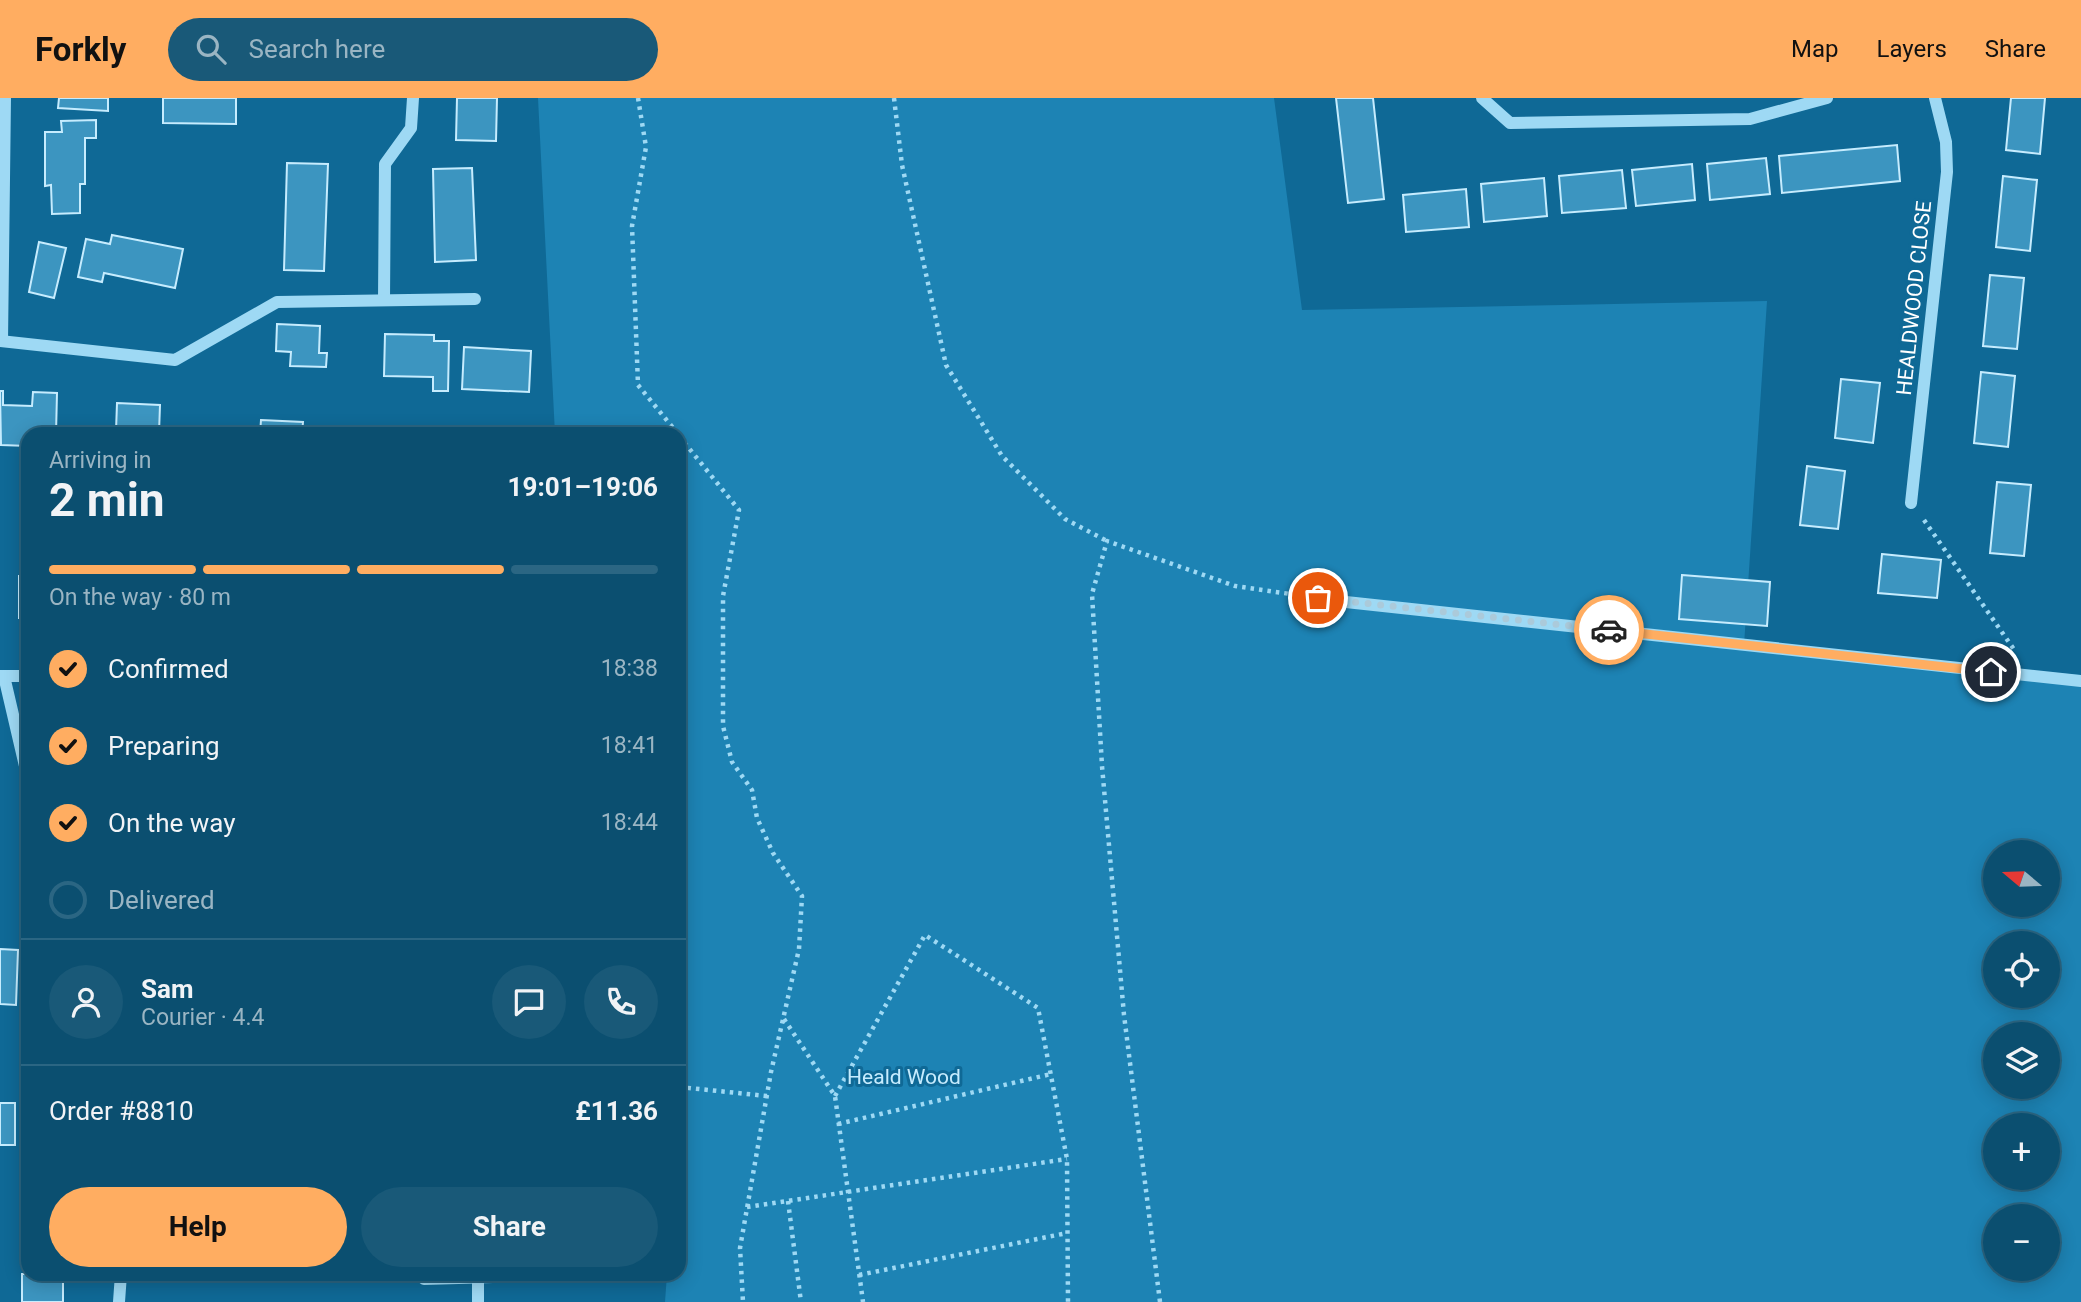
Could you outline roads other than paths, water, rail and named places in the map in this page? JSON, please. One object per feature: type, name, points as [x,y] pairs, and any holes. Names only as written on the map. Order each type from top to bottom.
[{"type":"street","points":[[5,98],[1,341],[175,360],[277,302],[475,299]]},
{"type":"street","points":[[384,300],[385,164],[411,128],[413,98]]},
{"type":"street","points":[[1482,98],[1510,123],[1750,119],[1827,98]]},
{"type":"street","name":"HEALDWOOD CLOSE","points":[[1911,503],[1947,172],[1946,142],[1935,98]]},
{"type":"street","points":[[1318,598],[2081,681]]},
{"type":"street","points":[[21,676],[2,676],[21,751]]},
{"type":"street","points":[[119,1302],[120,1281]]},
{"type":"street","points":[[478,1281],[478,1302]]},
{"type":"park label","name":"Heald Wood","points":[[904,1077]]}]
